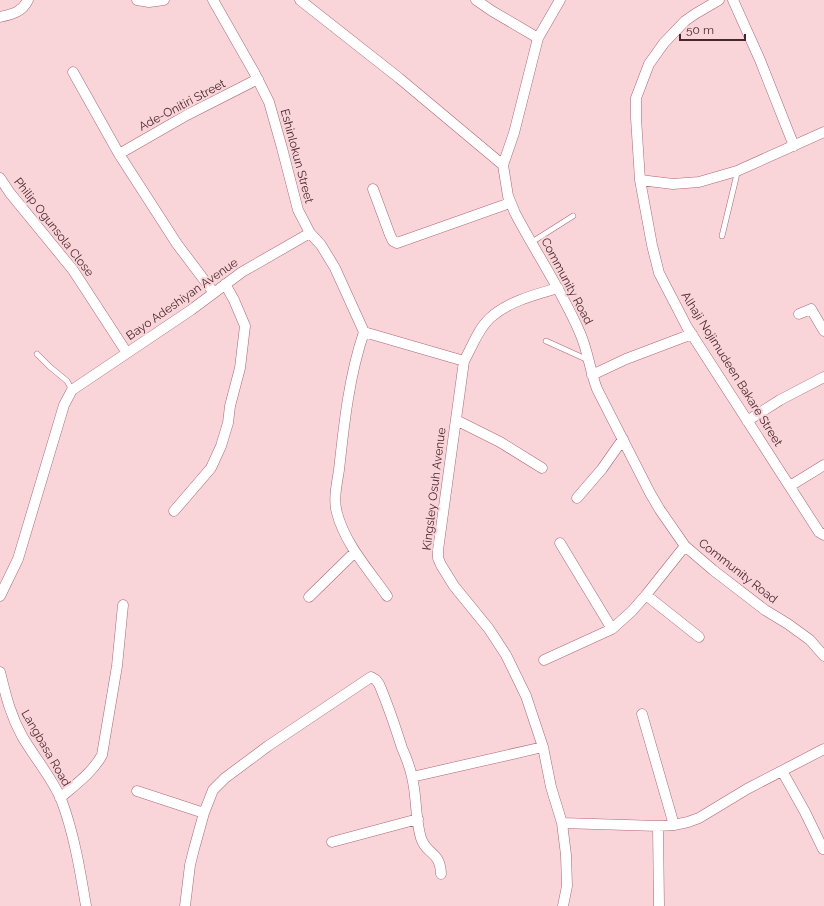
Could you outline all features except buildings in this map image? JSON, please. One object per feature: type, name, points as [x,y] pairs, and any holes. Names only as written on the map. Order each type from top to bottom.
[{"type":"street","points":[[0,18],[20,11],[28,0]]},
{"type":"street","points":[[137,0],[149,2],[164,0]]},
{"type":"street","name":"Eshinlokun Street","points":[[213,0],[258,79],[269,102],[298,210],[310,233],[321,245],[335,268],[364,332]]},
{"type":"street","points":[[300,0],[399,78],[502,165],[515,128],[538,38],[560,0]]},
{"type":"street","points":[[476,0],[538,38]]},
{"type":"street","name":"Alhaji Nojimudeen Bakare Street","points":[[719,0],[685,21],[656,54],[644,75],[636,98],[640,180],[652,245],[659,273],[692,334],[819,532],[824,535]]},
{"type":"street","points":[[733,0],[760,60],[794,146]]},
{"type":"street","points":[[73,72],[119,154],[177,244],[214,293]]},
{"type":"street","name":"Ade-Onitiri Street","points":[[119,154],[188,115],[258,79]]},
{"type":"street","points":[[640,180],[673,184],[689,184],[737,171],[824,132]]},
{"type":"street","name":"Community Road","points":[[502,165],[510,203],[558,288],[581,335],[592,375],[603,402],[660,510],[686,546],[713,570],[765,610],[810,640],[824,656]]},
{"type":"street","name":"Philip Ogunsola Close","points":[[0,178],[10,193],[73,270],[127,353]]},
{"type":"street","points":[[373,189],[390,235],[396,243],[510,203]]},
{"type":"street","name":"Bayo Adeshiyan Avenue","points":[[72,390],[191,310],[226,284],[261,261],[310,233]]},
{"type":"street","points":[[174,511],[211,468],[221,446],[228,423],[230,406],[240,368],[245,326],[226,284]]},
{"type":"street","name":"Kingsley Osuh Avenue","points":[[558,288],[523,298],[490,318],[479,333],[464,361],[439,540],[438,558],[446,574],[489,629],[506,655],[526,696],[543,747],[551,787],[562,823],[567,878],[564,906]]},
{"type":"street","points":[[800,314],[811,309],[824,331]]},
{"type":"street","points":[[387,596],[354,553],[336,512],[336,497],[352,376],[364,332],[464,361]]},
{"type":"street","points":[[592,375],[626,359],[692,334]]},
{"type":"street","points":[[747,421],[780,400],[824,377]]},
{"type":"street","points":[[0,596],[18,559],[64,404],[72,390]]},
{"type":"street","points":[[456,420],[500,442],[542,468]]},
{"type":"street","points":[[577,498],[602,469],[622,439]]},
{"type":"street","points":[[790,486],[824,464]]},
{"type":"street","points":[[560,543],[612,628]]},
{"type":"street","points":[[544,660],[612,628],[632,611],[686,546]]},
{"type":"street","points":[[309,597],[354,553]]},
{"type":"street","points":[[646,595],[699,638]]},
{"type":"street","points":[[60,798],[89,772],[102,755],[117,666],[123,605]]},
{"type":"street","name":"Langbasa Road","points":[[0,672],[9,709],[22,736],[53,783],[60,798],[72,835],[86,906]]},
{"type":"street","points":[[185,906],[190,865],[204,813],[213,790],[225,778],[268,746],[371,677],[376,680],[385,697],[412,777],[422,840],[425,846],[436,855],[440,867],[440,874]]},
{"type":"street","points":[[642,714],[674,825]]},
{"type":"street","points":[[412,777],[543,747]]},
{"type":"street","points":[[562,823],[658,826],[674,825],[699,818],[824,749]]},
{"type":"street","points":[[782,771],[805,812],[823,849]]},
{"type":"street","points":[[137,791],[204,813]]},
{"type":"street","points":[[332,842],[418,819]]},
{"type":"street","points":[[658,826],[659,906]]},
{"type":"lane","points":[[722,236],[737,171]]},
{"type":"lane","points":[[532,242],[573,216]]},
{"type":"lane","points":[[546,341],[588,360]]},
{"type":"lane","points":[[37,354],[67,381],[72,390]]}]
